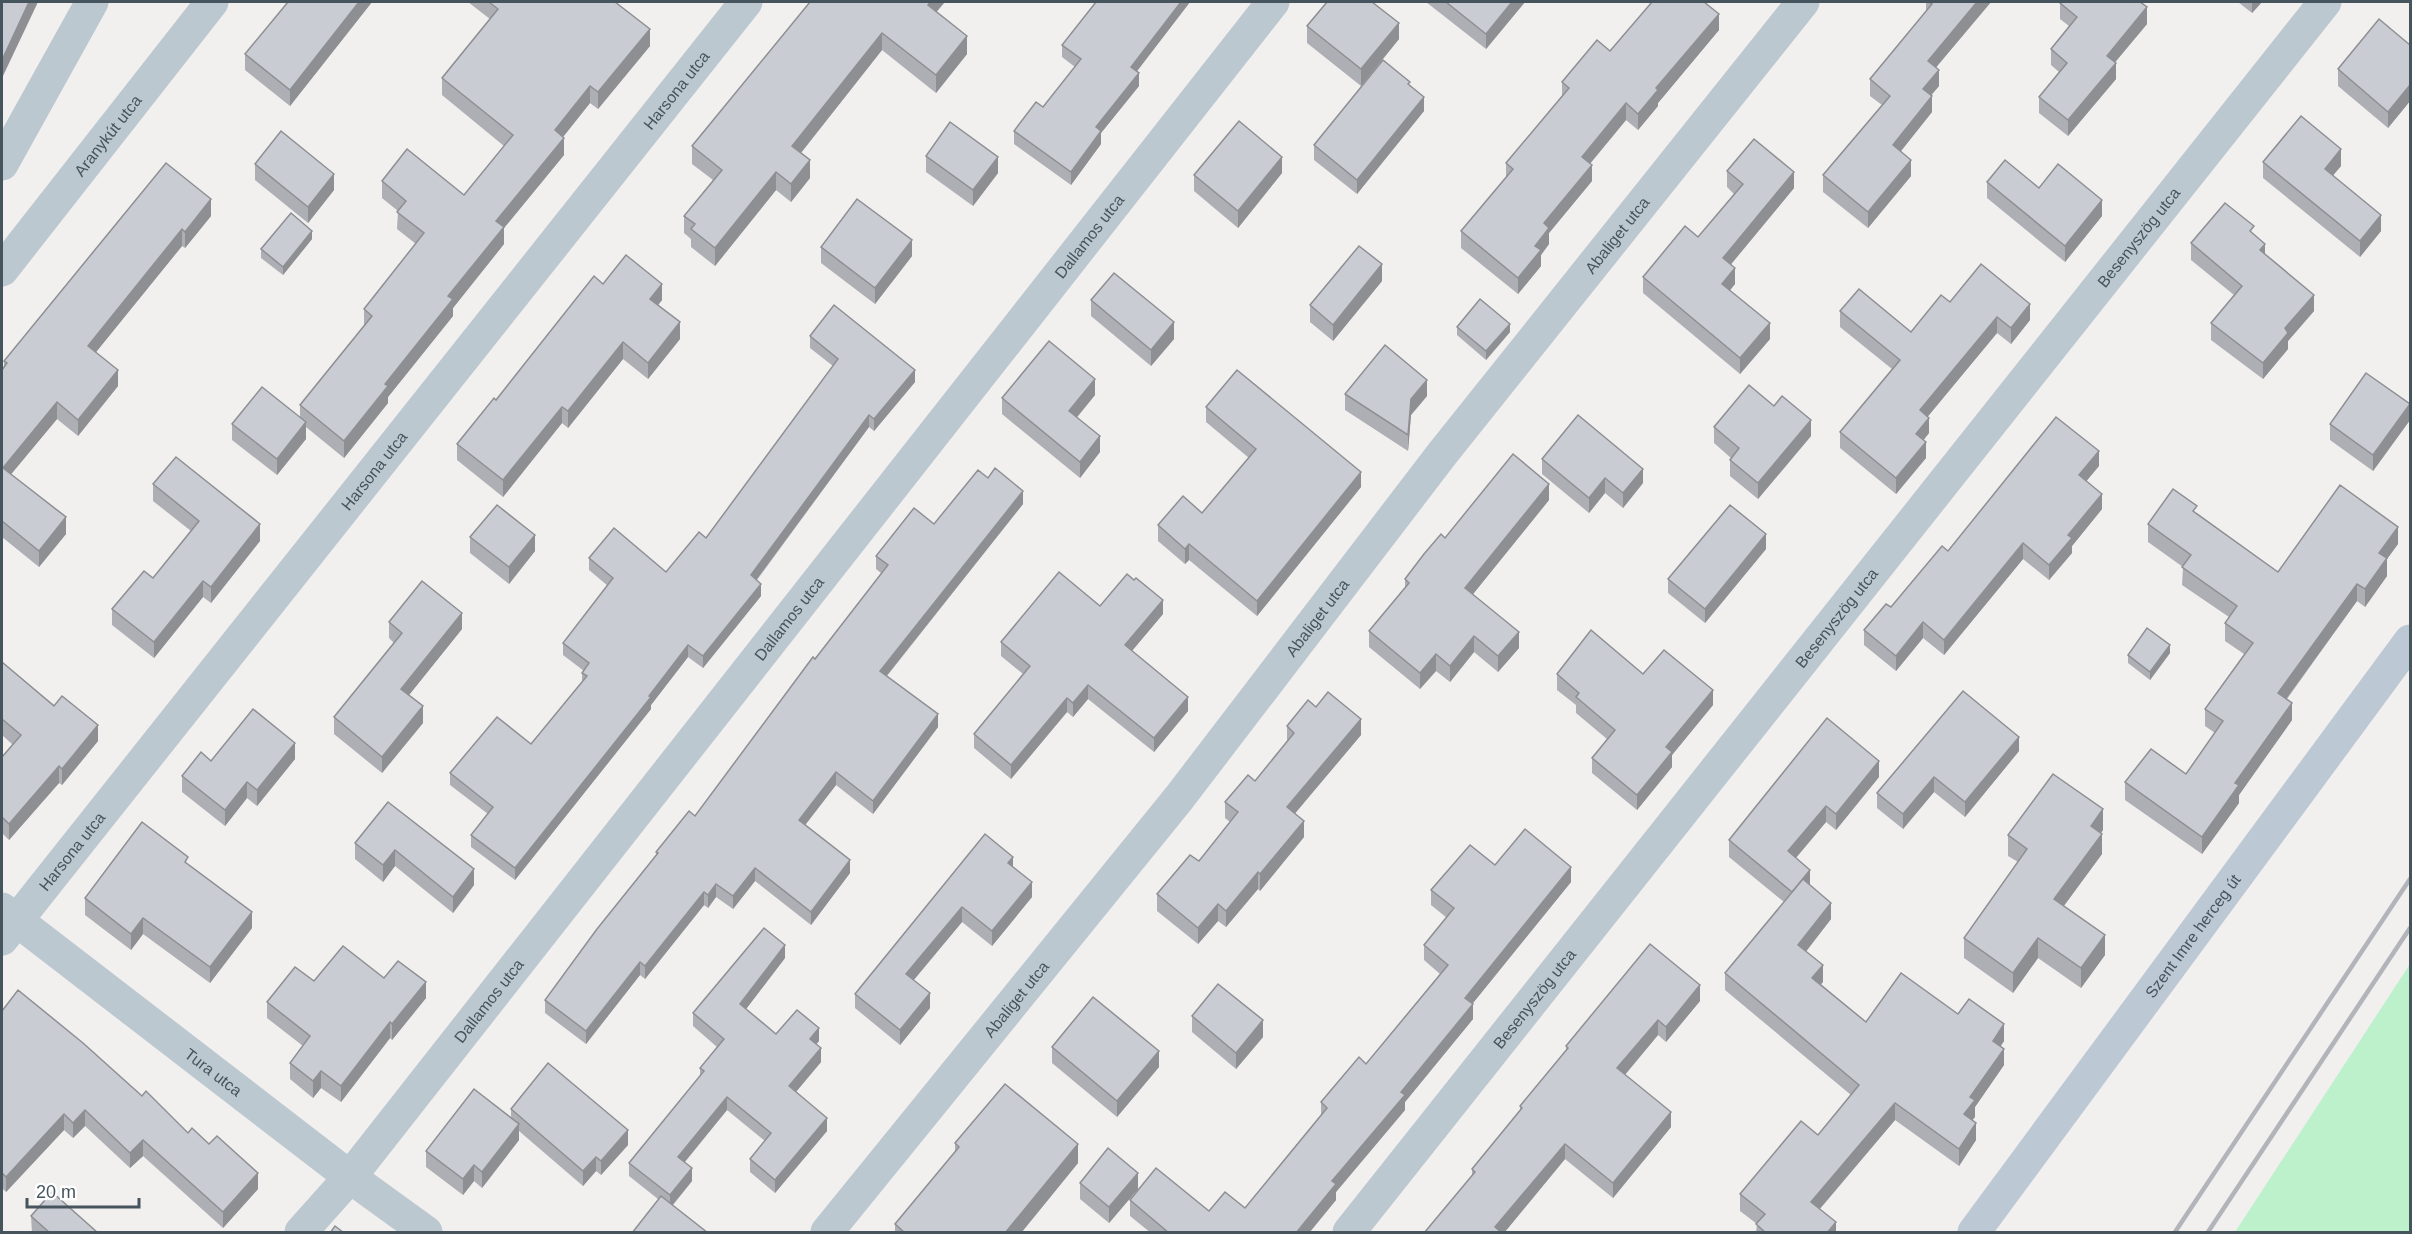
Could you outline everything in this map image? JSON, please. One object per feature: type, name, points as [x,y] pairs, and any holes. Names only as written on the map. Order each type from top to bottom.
[{"type":"street","points":[[2,164],[92,2]]},
{"type":"street","name":"Aranykút utca","points":[[2,270],[212,2]]},
{"type":"street","name":"Harsona utca","points":[[7,923],[746,2]]},
{"type":"street","name":"Dallamos utca","points":[[301,1233],[350,1177],[1273,2]]},
{"type":"street","name":"Abaliget utca","points":[[827,1233],[1179,798],[1442,454],[1803,2]]},
{"type":"street","name":"Besenyszög utca","points":[[1349,1233],[2325,2]]},
{"type":"street","name":"Szent Imre herceg út","points":[[1974,1233],[2410,641]]},
{"type":"street","name":"Tura utca","points":[[7,923],[426,1233]]},
{"type":"green space","points":[[2410,964],[2410,1232],[2235,1232]]},
{"type":"building","points":[[2,2],[29,2],[2,60]]},
{"type":"building","points":[[288,2],[359,2],[290,90],[245,54]]},
{"type":"building","points":[[489,2],[615,2],[650,29],[598,92],[590,86],[555,130],[564,138],[496,221],[504,227],[448,296],[453,299],[385,384],[388,386],[344,441],[300,405],[372,316],[364,309],[424,233],[397,212],[406,201],[382,181],[407,149],[464,195],[513,135],[442,78],[498,9]]},
{"type":"building","points":[[810,2],[930,2],[928,5],[967,36],[936,75],[882,33],[792,146],[810,160],[791,184],[776,172],[715,248],[691,229],[695,224],[684,216],[722,170],[692,146]]},
{"type":"building","points":[[1096,2],[1181,2],[1131,67],[1139,73],[1096,127],[1101,131],[1071,172],[1014,131],[1036,102],[1043,107],[1081,59],[1062,45]]},
{"type":"building","points":[[1327,2],[1372,2],[1399,23],[1361,69],[1307,26]]},
{"type":"building","points":[[1446,2],[1512,2],[1486,34]]},
{"type":"building","points":[[1652,2],[1704,2],[1719,14],[1656,88],[1658,90],[1638,114],[1626,103],[1582,157],[1592,165],[1544,223],[1549,228],[1535,246],[1541,250],[1518,278],[1461,231],[1513,169],[1506,163],[1569,88],[1562,82],[1597,40],[1610,51]]},
{"type":"building","points":[[1929,2],[1977,2],[1928,61],[1939,70],[1923,89],[1932,96],[1893,145],[1911,160],[1868,212],[1823,175],[1890,96],[1870,79],[1932,4]]},
{"type":"building","points":[[2061,2],[2140,2],[2147,7],[2107,56],[2116,63],[2068,120],[2039,97],[2067,63],[2051,49],[2077,17]]},
{"type":"building","points":[[2379,19],[2410,45],[2410,85],[2388,112],[2338,69]]},
{"type":"building","points":[[1383,60],[1424,97],[1357,180],[1314,145]]},
{"type":"building","points":[[2301,116],[2341,149],[2325,169],[2381,215],[2360,241],[2263,162]]},
{"type":"building","points":[[1239,121],[1282,157],[1238,211],[1194,175]]},
{"type":"building","points":[[950,122],[998,157],[973,190],[926,156]]},
{"type":"building","points":[[281,131],[334,174],[308,207],[255,164]]},
{"type":"building","points":[[1754,139],[1794,172],[1723,258],[1735,268],[1722,284],[1770,323],[1740,358],[1643,277],[1685,226],[1698,237],[1743,184],[1727,171]]},
{"type":"building","points":[[2005,160],[2039,188],[2058,164],[2102,200],[2065,246],[1987,182]]},
{"type":"building","points":[[166,163],[211,199],[185,232],[182,229],[88,346],[118,370],[78,420],[57,402],[3,468],[66,517],[39,551],[2,521],[2,370],[7,363],[4,361]]},
{"type":"building","points":[[857,199],[912,240],[875,288],[821,247]]},
{"type":"building","points":[[2225,203],[2254,226],[2250,231],[2265,244],[2260,250],[2314,295],[2285,328],[2288,333],[2263,363],[2211,323],[2242,286],[2191,243]]},
{"type":"building","points":[[291,213],[312,231],[283,267],[261,249]]},
{"type":"building","points":[[1359,246],[1382,264],[1333,325],[1310,305]]},
{"type":"building","points":[[626,255],[662,284],[650,299],[680,322],[648,363],[623,342],[568,411],[562,407],[503,480],[457,444],[494,398],[496,400],[594,276],[603,284]]},
{"type":"building","points":[[1981,264],[2030,304],[2011,328],[1997,317],[1920,410],[1929,418],[1916,434],[1926,442],[1896,478],[1840,432],[1900,360],[1840,311],[1859,289],[1911,332],[1941,295],[1950,302]]},
{"type":"building","points":[[1114,273],[1174,322],[1151,350],[1091,300]]},
{"type":"building","points":[[1480,299],[1510,324],[1486,351],[1457,327]]},
{"type":"building","points":[[834,305],[915,370],[874,419],[869,415],[751,575],[761,584],[703,656],[688,645],[649,696],[651,697],[515,868],[471,835],[493,807],[450,773],[497,717],[531,744],[587,676],[582,673],[589,663],[563,643],[613,578],[589,558],[614,528],[666,572],[699,532],[706,538],[838,359],[810,336]]},
{"type":"building","points":[[1049,341],[1095,379],[1069,411],[1100,436],[1080,462],[1002,398]]},
{"type":"building","points":[[1385,345],[1427,380],[1411,399],[1408,435],[1345,394]]},
{"type":"building","points":[[1237,370],[1361,472],[1257,601],[1189,544],[1185,549],[1158,525],[1183,496],[1202,513],[1256,449],[1206,407]]},
{"type":"building","points":[[2366,373],[2410,404],[2373,455],[2330,424]]},
{"type":"building","points":[[1749,385],[1774,406],[1782,396],[1811,420],[1758,483],[1730,460],[1739,448],[1714,427]]},
{"type":"building","points":[[262,387],[306,422],[277,459],[232,424]]},
{"type":"building","points":[[1578,415],[1643,469],[1623,493],[1605,478],[1589,498],[1542,459]]},
{"type":"building","points":[[2056,417],[2099,451],[2079,475],[2102,494],[2068,535],[2072,538],[2049,565],[2023,543],[1944,640],[1923,622],[1896,656],[1864,630],[1886,604],[1891,607],[1942,546],[1948,551]]},
{"type":"building","points":[[1513,454],[1549,484],[1465,588],[1519,632],[1498,656],[1474,636],[1450,666],[1436,654],[1420,673],[1369,631],[1409,583],[1405,579],[1424,554],[1441,534],[1445,538]]},
{"type":"building","points":[[176,457],[260,524],[211,587],[203,581],[154,642],[112,609],[144,571],[153,578],[199,521],[153,484]]},
{"type":"building","points":[[995,468],[1023,491],[880,671],[938,714],[873,801],[836,772],[799,820],[850,860],[811,912],[755,868],[733,896],[716,884],[708,895],[704,892],[645,966],[640,962],[586,1031],[545,1000],[597,929],[658,853],[656,852],[689,811],[695,816],[813,657],[815,659],[888,565],[876,556],[914,508],[934,524],[978,470],[988,478]]},
{"type":"building","points":[[2340,485],[2398,527],[2379,553],[2387,558],[2365,589],[2357,584],[2278,693],[2292,703],[2235,783],[2239,785],[2202,837],[2125,782],[2151,749],[2186,774],[2223,721],[2205,709],[2253,643],[2225,623],[2237,606],[2182,567],[2191,555],[2148,524],[2173,489],[2197,506],[2193,511],[2278,572]]},
{"type":"building","points":[[497,505],[535,535],[509,567],[470,537]]},
{"type":"building","points":[[1730,505],[1766,534],[1705,609],[1668,579]]},
{"type":"building","points":[[1059,572],[1100,606],[1127,574],[1134,580],[1136,578],[1163,600],[1125,645],[1188,697],[1154,738],[1088,685],[1073,703],[1067,698],[1011,765],[974,734],[1030,666],[1001,642]]},
{"type":"building","points":[[422,581],[462,613],[401,689],[423,706],[382,757],[334,717],[402,633],[389,622]]},
{"type":"building","points":[[2147,628],[2170,645],[2150,672],[2128,655]]},
{"type":"building","points":[[1591,630],[1643,674],[1664,650],[1713,690],[1666,747],[1672,752],[1637,795],[1592,758],[1615,730],[1576,697],[1579,693],[1557,674]]},
{"type":"building","points":[[2,662],[54,706],[62,696],[98,725],[62,769],[59,766],[9,824],[2,817],[2,757],[21,735],[2,719]]},
{"type":"building","points":[[1963,691],[2019,737],[1965,802],[1934,777],[1903,814],[1877,793]]},
{"type":"building","points":[[1328,692],[1361,719],[1287,807],[1304,821],[1226,911],[1218,904],[1198,928],[1157,894],[1190,855],[1199,861],[1238,812],[1225,802],[1248,775],[1255,781],[1294,733],[1287,726],[1308,700],[1316,707]]},
{"type":"building","points":[[253,709],[295,743],[257,790],[247,782],[225,810],[182,776],[201,752],[211,761]]},
{"type":"building","points":[[1827,718],[1879,761],[1836,814],[1826,806],[1788,851],[1810,870],[1792,892],[1729,840]]},
{"type":"building","points":[[2053,774],[2103,809],[2091,826],[2102,834],[2054,899],[2105,935],[2081,968],[2038,938],[2013,973],[1964,938],[2027,849],[2008,835]]},
{"type":"building","points":[[388,802],[474,869],[453,897],[395,850],[383,865],[355,843]]},
{"type":"building","points":[[142,822],[188,857],[185,862],[252,912],[210,967],[143,918],[131,934],[85,898]]},
{"type":"building","points":[[1525,829],[1571,867],[1465,998],[1473,1004],[1401,1092],[1405,1095],[1332,1181],[1336,1184],[1296,1233],[1169,1233],[1130,1200],[1156,1168],[1209,1211],[1225,1192],[1245,1208],[1327,1108],[1321,1102],[1359,1057],[1366,1064],[1448,965],[1424,945],[1454,908],[1431,890],[1470,845],[1495,865]]},
{"type":"building","points":[[985,834],[1013,857],[1008,863],[1032,882],[992,931],[962,907],[906,974],[930,993],[900,1030],[855,994]]},
{"type":"building","points":[[1803,879],[1831,903],[1798,945],[1823,965],[1812,978],[1866,1022],[1901,973],[1958,1014],[1969,999],[2004,1024],[1993,1041],[2004,1049],[1970,1097],[1975,1100],[1964,1114],[1976,1123],[1959,1149],[1895,1103],[1811,1202],[1836,1222],[1827,1233],[1766,1233],[1756,1224],[1765,1214],[1740,1194],[1801,1121],[1818,1135],[1859,1085],[1725,973]]},
{"type":"building","points":[[764,928],[785,945],[740,1004],[776,1034],[797,1010],[819,1028],[810,1039],[821,1048],[789,1086],[827,1118],[775,1180],[750,1159],[771,1133],[727,1097],[678,1157],[692,1168],[670,1195],[629,1163],[704,1071],[700,1068],[724,1039],[693,1013]]},
{"type":"building","points":[[1650,944],[1700,985],[1666,1027],[1658,1020],[1617,1068],[1671,1112],[1613,1183],[1565,1144],[1495,1227],[1502,1233],[1424,1233],[1475,1172],[1472,1169],[1568,1048],[1566,1046]]},
{"type":"building","points":[[343,946],[384,978],[398,961],[426,982],[392,1024],[390,1022],[341,1086],[321,1071],[313,1081],[290,1063],[310,1036],[267,1002],[295,967],[314,981]]},
{"type":"building","points":[[1218,984],[1263,1020],[1236,1053],[1192,1016]]},
{"type":"building","points":[[18,990],[83,1043],[142,1096],[146,1091],[188,1133],[192,1128],[209,1144],[217,1136],[258,1173],[223,1212],[143,1140],[130,1153],[85,1110],[73,1123],[64,1114],[6,1177],[2,1173],[2,1011]]},
{"type":"building","points":[[1093,997],[1159,1051],[1117,1101],[1052,1047]]},
{"type":"building","points":[[548,1063],[628,1130],[601,1161],[596,1157],[583,1171],[511,1109]]},
{"type":"building","points":[[1005,1084],[1078,1144],[1005,1233],[905,1233],[895,1224],[959,1147],[955,1143]]},
{"type":"building","points":[[474,1089],[519,1124],[482,1172],[474,1165],[463,1179],[426,1151]]},
{"type":"building","points":[[1108,1148],[1138,1173],[1109,1207],[1080,1183]]},
{"type":"building","points":[[52,1192],[98,1233],[50,1233],[31,1216]]},
{"type":"building","points":[[661,1196],[708,1233],[632,1233]]},
{"type":"building","points":[[335,1226],[344,1233],[330,1233]]},
{"type":"railway","points":[[2175,1232],[2410,879]]},
{"type":"railway","points":[[2208,1232],[2410,928]]}]
